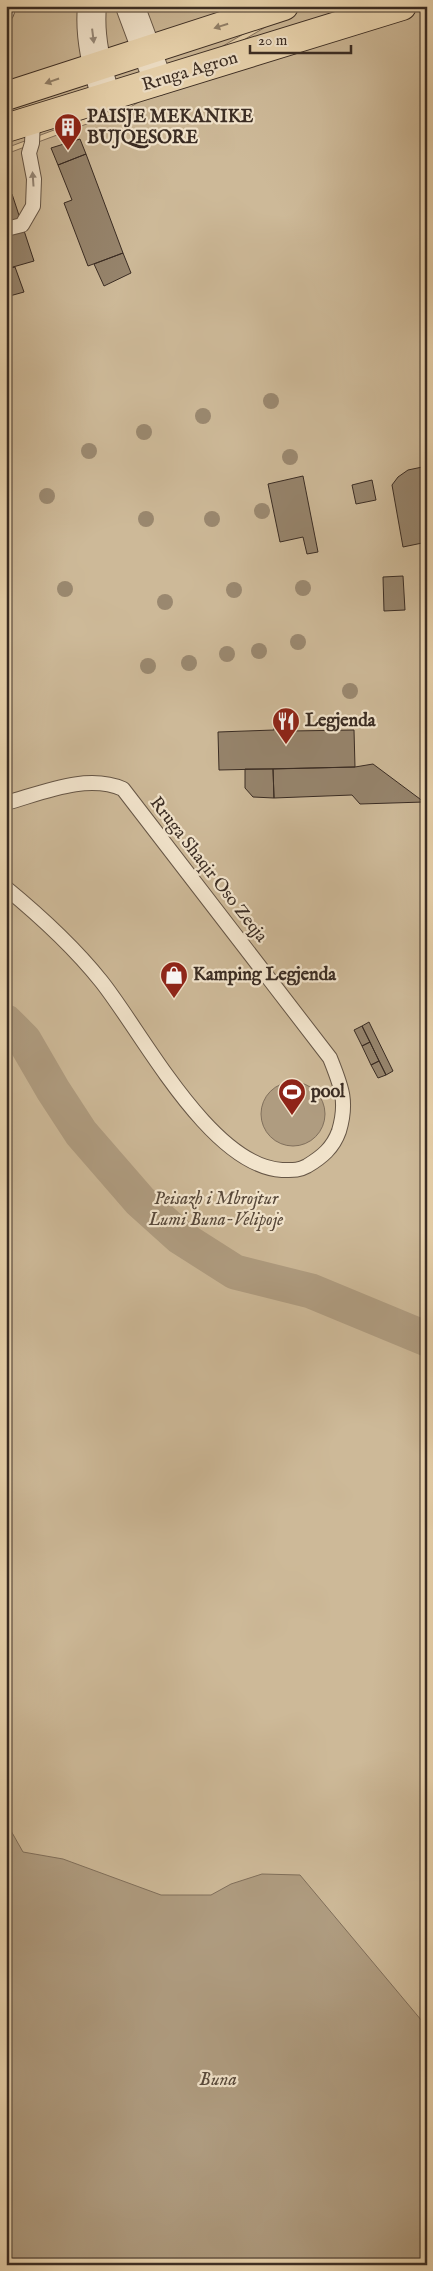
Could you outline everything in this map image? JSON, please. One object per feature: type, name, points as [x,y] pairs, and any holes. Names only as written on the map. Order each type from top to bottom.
[{"type":"main road","name":"Rruga Agron","points":[[6,96],[284,6]]},
{"type":"main road","name":"Rruga Agron","points":[[6,128],[402,6]]},
{"type":"street","points":[[92,6],[92,34],[97,66],[106,97]]},
{"type":"street","points":[[130,6],[158,81]]},
{"type":"lane","points":[[6,14],[9,6]]},
{"type":"lane","points":[[6,229],[22,225],[33,206],[34,179],[29,153],[32,143],[33,120]]},
{"type":"lane","name":"Rruga Shaqir Oso Zeqja","points":[[6,803],[58,788],[92,783],[113,785],[123,789],[330,1058],[343,1090],[343,1119],[335,1142],[322,1157],[300,1170],[270,1169],[238,1153],[197,1116],[161,1068],[101,981],[43,918],[6,888]]},
{"type":"green space","points":[[6,6],[291,6],[126,103],[6,148]]},
{"type":"green space","name":"Peisazh i Mbrojtur Lumi Buna-Velipoje","points":[[301,6],[427,6],[427,2265],[6,2265],[6,154],[127,109]]},
{"type":"water","name":"pool","points":[[293,1082],[305,1084],[316,1091],[323,1102],[325,1114],[323,1126],[316,1137],[305,1144],[293,1146],[281,1144],[270,1137],[263,1126],[261,1114],[263,1102],[270,1091],[281,1084]]},
{"type":"water","name":"Buna","points":[[6,1822],[23,1852],[63,1859],[161,1895],[211,1895],[231,1884],[262,1874],[300,1875],[427,2027],[427,2265],[6,2265]]},
{"type":"building","name":"PAISJE MEKANIKE BUJQESORE","points":[[80,139],[86,154],[58,165],[51,148]]},
{"type":"building","points":[[86,154],[123,253],[88,266],[64,203],[72,200],[58,165]]},
{"type":"building","points":[[12,194],[34,261],[6,269],[6,196]]},
{"type":"building","points":[[123,253],[131,273],[104,286],[94,264]]},
{"type":"building","points":[[15,267],[24,292],[6,297],[6,269]]},
{"type":"building","points":[[427,385],[427,402],[422,387]]},
{"type":"building","points":[[427,466],[427,542],[403,547],[392,485],[398,477],[408,470]]},
{"type":"building","points":[[303,476],[318,552],[307,554],[303,537],[280,542],[268,484]]},
{"type":"building","points":[[372,480],[376,500],[356,504],[352,485]]},
{"type":"building","points":[[403,576],[405,610],[384,611],[383,577]]},
{"type":"building","name":"Legjenda","points":[[274,717],[289,717],[290,731],[354,730],[355,767],[219,770],[218,732],[274,730]]},
{"type":"building","points":[[373,764],[424,802],[360,804],[352,795],[274,798],[273,769],[355,767]]},
{"type":"building","points":[[245,769],[273,769],[274,798],[253,797],[245,788]]},
{"type":"building","points":[[369,1022],[393,1071],[386,1075],[362,1026]]},
{"type":"building","points":[[362,1026],[370,1042],[362,1046],[354,1030]]},
{"type":"building","points":[[370,1042],[379,1061],[371,1065],[362,1046]]},
{"type":"building","points":[[379,1061],[386,1075],[378,1078],[371,1065]]},
{"type":"waterway","points":[[6,1022],[24,1040],[81,1133],[140,1201],[180,1237],[235,1272],[311,1291],[427,1339]]},
{"type":"place","name":"PAISJE MEKANIKE BUJQESORE","points":[[68,151]]},
{"type":"place","name":"Legjenda","points":[[286,745]]},
{"type":"place","name":"Kamping Legjenda","points":[[174,999]]},
{"type":"place","name":"pool","points":[[292,1116]]}]
